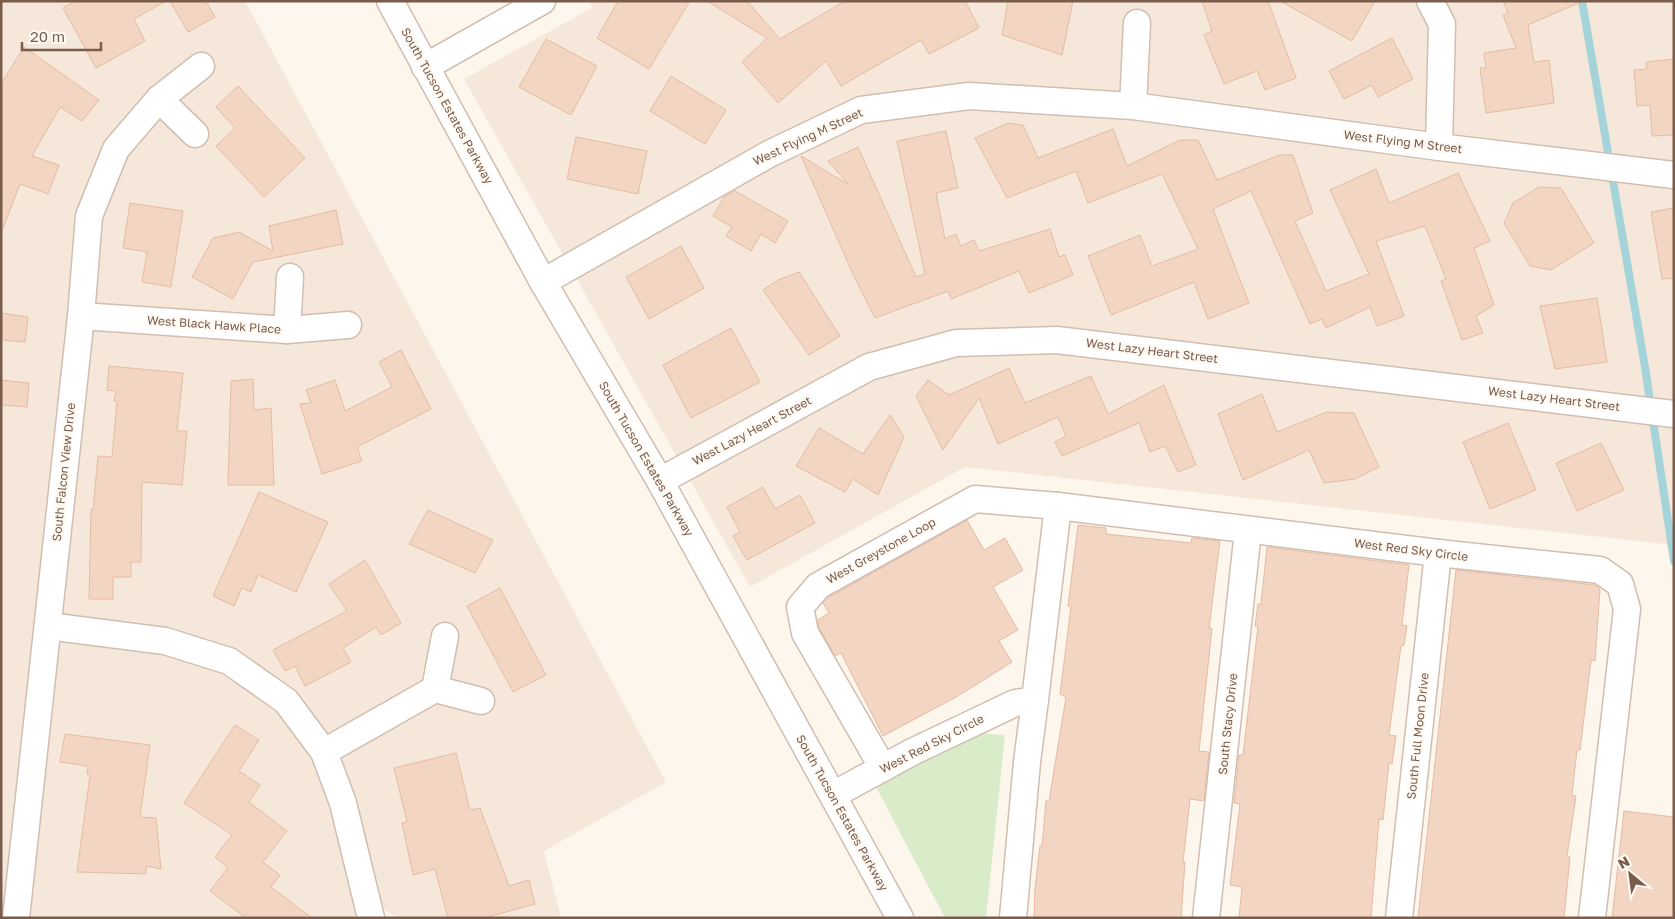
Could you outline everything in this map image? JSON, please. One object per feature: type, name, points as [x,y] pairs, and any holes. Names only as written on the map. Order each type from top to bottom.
[{"type":"street","name":"South Tucson Estates Parkway","points":[[390,1],[543,282],[660,481],[900,918]]},
{"type":"street","points":[[425,67],[542,1]]},
{"type":"street","points":[[1430,1],[1442,24],[1439,146]]},
{"type":"street","points":[[1133,106],[1138,23]]},
{"type":"street","name":"South Falcon View Drive","points":[[16,918],[48,626],[89,216],[116,150],[159,100],[201,66]]},
{"type":"street","name":"West Flying M Street","points":[[543,282],[769,154],[861,110],[969,96],[1133,106],[1674,175]]},
{"type":"street","points":[[159,100],[195,134]]},
{"type":"street","points":[[287,330],[290,278]]},
{"type":"street","name":"West Black Hawk Place","points":[[80,316],[287,330],[348,325]]},
{"type":"street","name":"West Lazy Heart Street","points":[[660,481],[870,367],[956,343],[1057,340],[1674,414]]},
{"type":"street","name":"West Greystone Loop","points":[[883,768],[805,633],[800,607],[818,586],[975,499],[1058,506]]},
{"type":"street","points":[[1013,918],[1026,771],[1058,506]]},
{"type":"street","name":"West Red Sky Circle","points":[[1058,506],[1248,531],[1600,570],[1620,584],[1627,609],[1592,918]]},
{"type":"street","name":"South Stacy Drive","points":[[1206,918],[1248,531]]},
{"type":"street","name":"South Full Moon Drive","points":[[1399,918],[1438,553]]},
{"type":"street","points":[[48,626],[165,641],[229,661],[286,701],[324,752],[344,803],[372,918]]},
{"type":"street","points":[[435,689],[445,636]]},
{"type":"street","points":[[324,752],[435,689],[481,701]]},
{"type":"street","name":"West Red Sky Circle","points":[[833,795],[912,752],[1015,703],[1035,700]]},
{"type":"shaded area","points":[[1,1],[245,1],[666,782],[544,851],[561,918],[397,918],[381,907],[346,918],[1,918]]},
{"type":"shaded area","points":[[589,1],[1674,1],[1674,545],[965,467],[750,587],[464,79],[592,8]]},
{"type":"green space","points":[[976,733],[1005,735],[986,918],[945,918],[876,787]]},
{"type":"building","points":[[75,1],[166,1],[134,19],[145,41],[96,68],[63,8]]},
{"type":"building","points":[[170,1],[206,1],[215,17],[188,32]]},
{"type":"building","points":[[618,1],[690,1],[649,69],[597,38]]},
{"type":"building","points":[[707,1],[747,1],[780,39],[845,1],[965,1],[979,28],[929,54],[921,40],[841,86],[826,61],[778,103],[742,62],[767,38]]},
{"type":"building","points":[[1008,1],[1073,1],[1062,55],[1002,35]]},
{"type":"building","points":[[1202,1],[1268,1],[1296,78],[1265,90],[1257,71],[1224,84],[1204,35],[1212,31]]},
{"type":"building","points":[[1280,1],[1375,1],[1352,41]]},
{"type":"building","points":[[1503,1],[1583,1],[1528,25],[1534,62],[1549,60],[1554,103],[1486,113],[1480,68],[1486,68],[1484,53],[1516,48],[1503,15],[1508,13]]},
{"type":"building","points":[[1392,38],[1413,79],[1378,97],[1372,85],[1344,99],[1329,71]]},
{"type":"building","points":[[546,39],[597,66],[571,115],[519,87]]},
{"type":"building","points":[[24,47],[99,100],[82,121],[60,107],[32,156],[59,165],[48,194],[20,184],[3,228],[1,228],[1,84]]},
{"type":"building","points":[[1674,59],[1674,135],[1652,136],[1650,105],[1637,106],[1634,70],[1647,69],[1646,62]]},
{"type":"building","points":[[671,76],[726,110],[705,144],[650,111]]},
{"type":"building","points":[[238,86],[305,158],[264,197],[216,146],[235,128],[216,107]]},
{"type":"building","points":[[1008,123],[1023,125],[1038,158],[1113,129],[1127,166],[1180,140],[1198,140],[1217,180],[1279,155],[1293,155],[1313,213],[1295,221],[1326,291],[1369,274],[1330,190],[1376,169],[1389,203],[1458,173],[1490,241],[1474,248],[1494,305],[1476,316],[1483,333],[1462,340],[1441,281],[1446,279],[1425,226],[1376,241],[1404,316],[1377,326],[1370,307],[1326,328],[1322,319],[1310,324],[1251,191],[1213,209],[1249,303],[1208,319],[1194,282],[1111,315],[1088,256],[1140,235],[1152,266],[1198,249],[1162,174],[1088,203],[1076,171],[1007,198],[975,138]]},
{"type":"building","points":[[946,131],[958,188],[936,193],[945,239],[956,234],[961,246],[974,240],[979,251],[1050,229],[1059,257],[1065,255],[1073,275],[1029,293],[1019,271],[951,299],[948,291],[875,318],[852,272],[801,156],[849,185],[828,161],[858,147],[916,277],[925,274],[897,141]]},
{"type":"building","points":[[576,137],[647,151],[638,194],[567,179]]},
{"type":"building","points":[[1539,187],[1561,188],[1594,243],[1551,270],[1530,266],[1504,223],[1513,203]]},
{"type":"building","points":[[735,191],[788,221],[775,243],[761,234],[751,251],[726,236],[732,227],[713,216],[724,197]]},
{"type":"building","points":[[130,203],[183,211],[171,287],[142,282],[147,252],[123,248]]},
{"type":"building","points":[[1674,208],[1674,278],[1662,279],[1651,212]]},
{"type":"building","points":[[336,210],[343,244],[253,262],[233,299],[192,277],[213,238],[239,232],[273,251],[269,226]]},
{"type":"building","points":[[681,246],[704,288],[649,319],[626,277]]},
{"type":"building","points":[[799,272],[840,336],[809,355],[763,290],[778,280]]},
{"type":"building","points":[[1597,298],[1607,362],[1555,369],[1540,306]]},
{"type":"building","points":[[1,313],[28,317],[25,342],[1,340]]},
{"type":"building","points":[[731,328],[760,382],[691,418],[663,365]]},
{"type":"building","points":[[401,350],[431,409],[357,447],[362,461],[322,474],[300,404],[311,403],[306,390],[335,380],[345,411],[392,387],[379,362]]},
{"type":"building","points":[[109,366],[183,373],[177,431],[187,431],[182,485],[142,482],[141,562],[131,562],[131,577],[113,577],[113,599],[89,599],[91,509],[93,510],[98,456],[112,457],[117,402],[114,401],[116,391],[107,390]]},
{"type":"building","points":[[1009,368],[1025,403],[1091,376],[1108,414],[1164,385],[1196,465],[1178,472],[1165,446],[1150,452],[1139,423],[1062,456],[1055,442],[1066,436],[1058,417],[998,444],[979,398],[943,450],[916,396],[928,380],[949,395]]},
{"type":"building","points":[[253,379],[254,410],[271,408],[274,485],[228,485],[231,381]]},
{"type":"building","points":[[1,380],[29,383],[27,407],[1,405]]},
{"type":"building","points":[[1262,394],[1277,432],[1327,412],[1354,413],[1379,467],[1355,479],[1324,483],[1309,450],[1243,480],[1218,414]]},
{"type":"building","points":[[890,415],[904,437],[878,495],[853,479],[845,492],[796,466],[819,428],[863,454]]},
{"type":"building","points":[[1508,423],[1536,490],[1490,509],[1463,442]]},
{"type":"building","points":[[1601,443],[1624,490],[1577,511],[1556,463]]},
{"type":"building","points":[[763,487],[775,509],[800,495],[815,523],[747,560],[733,536],[740,532],[727,507]]},
{"type":"building","points":[[259,492],[328,522],[296,592],[258,575],[251,592],[242,588],[234,606],[213,596]]},
{"type":"building","points":[[428,510],[493,540],[475,573],[409,544]]},
{"type":"building","points":[[967,520],[984,550],[1005,538],[1023,570],[993,587],[1018,630],[999,641],[1012,662],[958,696],[883,736],[841,653],[835,656],[819,628],[818,620],[829,613],[823,603],[828,598]]},
{"type":"building","points":[[1078,525],[1106,528],[1106,534],[1191,543],[1192,538],[1220,541],[1209,628],[1212,628],[1199,751],[1209,752],[1204,801],[1190,799],[1183,862],[1185,862],[1181,918],[1034,918],[1035,888],[1040,846],[1042,846],[1046,801],[1049,801],[1066,697],[1060,694],[1071,607],[1068,606]]},
{"type":"building","points":[[1267,547],[1409,565],[1402,625],[1407,626],[1404,645],[1401,646],[1389,735],[1396,736],[1392,764],[1389,763],[1383,820],[1379,819],[1371,918],[1239,918],[1242,887],[1230,885],[1240,804],[1234,803],[1239,755],[1243,755],[1258,626],[1255,626],[1258,604],[1261,604]]},
{"type":"building","points":[[365,560],[401,623],[381,635],[376,627],[343,648],[351,662],[305,686],[295,666],[285,671],[273,650],[347,611],[329,584]]},
{"type":"building","points":[[1456,570],[1595,585],[1600,589],[1595,661],[1591,660],[1580,750],[1577,750],[1572,795],[1576,796],[1567,856],[1570,857],[1564,918],[1418,918]]},
{"type":"building","points":[[500,588],[546,675],[513,692],[467,606]]},
{"type":"building","points":[[235,725],[259,740],[239,771],[260,785],[249,802],[287,831],[263,862],[280,875],[271,887],[312,918],[246,918],[210,891],[228,868],[215,857],[232,835],[184,803]]},
{"type":"building","points":[[65,734],[150,745],[140,817],[156,818],[161,869],[146,866],[146,874],[77,872],[90,775],[87,774],[88,766],[60,762]]},
{"type":"building","points":[[456,753],[470,810],[480,808],[509,886],[529,880],[535,904],[484,918],[448,918],[435,869],[413,875],[402,823],[407,822],[394,768]]},
{"type":"building","points":[[1624,811],[1674,817],[1674,918],[1612,918]]},
{"type":"waterway","points":[[1582,1],[1645,367],[1674,561]]}]
